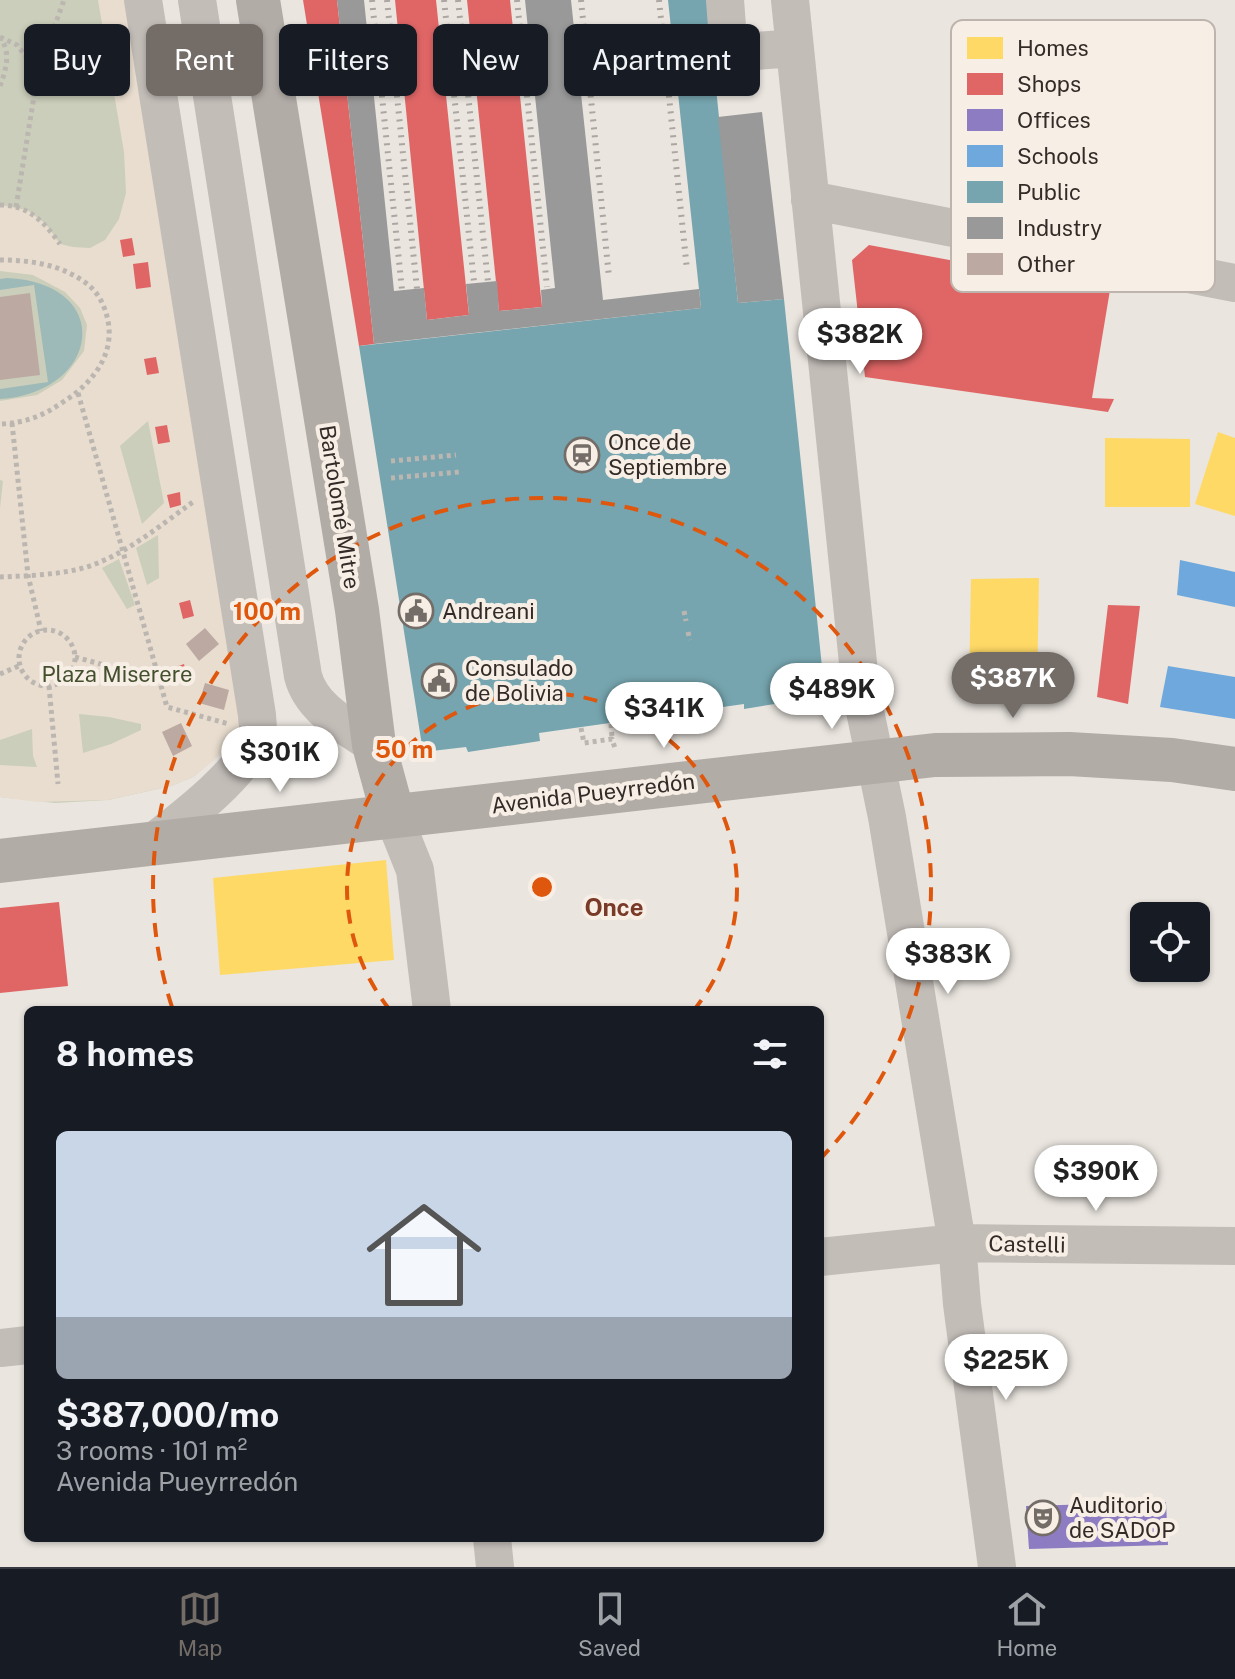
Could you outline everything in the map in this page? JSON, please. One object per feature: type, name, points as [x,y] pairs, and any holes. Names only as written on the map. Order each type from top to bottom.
[{"type":"main road","name":"Bartolomé Mitre","points":[[258,0],[350,566],[354,746],[393,815]]},
{"type":"main road","name":"Avenida Pueyrredón","points":[[0,861],[935,755],[1069,754],[1172,760],[1235,769]]},
{"type":"main road","points":[[0,833],[69,854]]},
{"type":"street","points":[[143,0],[257,722],[257,734],[233,773],[178,824],[148,846]]},
{"type":"street","points":[[197,0],[303,676],[313,699],[354,746]]},
{"type":"street","points":[[725,0],[729,53],[795,48]]},
{"type":"street","points":[[790,0],[861,692],[876,760],[957,1243],[962,1304],[997,1567]]},
{"type":"street","points":[[810,200],[951,228]]},
{"type":"street","points":[[1215,279],[1235,283]]},
{"type":"street","name":"Bartolomé Mitre","points":[[393,815],[415,870],[432,1006]]},
{"type":"street","name":"Castelli","points":[[824,1257],[957,1243],[1235,1246]]},
{"type":"street","points":[[0,1348],[24,1345]]},
{"type":"street","points":[[492,1542],[495,1567]]},
{"type":"path","points":[[55,24],[64,0]]},
{"type":"path","points":[[0,38],[17,45],[24,54]]},
{"type":"path","points":[[0,38],[7,55],[0,86]]},
{"type":"path","points":[[16,207],[34,96]]},
{"type":"path","points":[[0,205],[27,210],[46,224],[60,244]]},
{"type":"path","points":[[0,260],[21,260],[56,267],[84,281],[101,298],[110,324],[110,349],[97,372],[78,393],[42,416],[0,424]]},
{"type":"path","points":[[78,393],[167,707],[240,727]]},
{"type":"path","points":[[12,423],[28,575],[41,631]]},
{"type":"path","points":[[391,461],[456,455]]},
{"type":"path","points":[[391,478],[459,472]]},
{"type":"path","points":[[0,577],[76,570],[157,529],[203,494]]},
{"type":"path","points":[[684,611],[686,621]]},
{"type":"path","points":[[41,631],[53,631],[69,640],[75,657],[70,675],[63,682],[49,686],[28,679],[21,665],[20,653],[29,638],[41,631]]},
{"type":"path","points":[[688,632],[690,640]]},
{"type":"path","points":[[75,657],[159,680]]},
{"type":"path","points":[[0,674],[21,665]]},
{"type":"path","points":[[49,686],[58,784]]},
{"type":"path","points":[[611,724],[615,748]]},
{"type":"path","points":[[581,728],[584,743],[612,739]]},
{"type":"path","points":[[290,743],[297,749],[330,757],[299,743]]},
{"type":"path","points":[[325,774],[336,757],[354,746]]},
{"type":"green space","name":"Plaza Miserere","points":[[0,0],[128,0],[231,744],[193,777],[171,786],[108,800],[55,803],[0,797]]},
{"type":"shaded area","name":"Plaza Miserere","points":[[98,0],[128,0],[240,727],[231,744],[214,760],[193,777],[171,786],[108,800],[38,802],[0,797],[0,765],[37,767],[33,756],[32,729],[0,740],[0,508],[3,481],[0,480],[0,401],[37,395],[62,380],[84,351],[87,325],[80,308],[65,292],[33,275],[0,271],[0,205],[27,210],[46,224],[60,244],[90,248],[105,240],[119,219],[126,193],[124,152],[114,96],[130,96],[130,24],[102,24]],"holes":[[[148,421],[164,503],[142,524],[120,446]],[[158,535],[159,578],[147,585],[136,548]],[[119,559],[135,605],[127,609],[102,568]],[[79,714],[141,724],[141,730],[83,753]]]},
{"type":"water","points":[[0,279],[42,284],[66,298],[79,317],[82,338],[75,359],[59,378],[34,392],[0,399],[0,389],[48,382],[34,285],[0,290]]},
{"type":"building: Homes","points":[[1218,432],[1235,438],[1235,516],[1195,504]]},
{"type":"building: Homes","points":[[1105,438],[1190,439],[1190,507],[1105,507]]},
{"type":"building: Homes","points":[[1039,578],[1037,691],[969,687],[971,579]]},
{"type":"building: Homes","points":[[386,860],[394,960],[220,975],[213,878]]},
{"type":"building: Shops","points":[[303,0],[337,0],[340,24],[307,24]]},
{"type":"building: Shops","points":[[395,0],[436,0],[439,24],[433,24],[433,96],[446,96],[469,315],[427,320],[405,96],[417,96],[417,24],[397,24]]},
{"type":"building: Shops","points":[[467,0],[510,0],[513,24],[469,24]]},
{"type":"building: Shops","points":[[319,96],[347,96],[374,344],[359,346]]},
{"type":"building: Shops","points":[[477,96],[520,96],[542,307],[499,311]]},
{"type":"building: Shops","points":[[132,238],[135,255],[123,257],[120,240]]},
{"type":"building: Shops","points":[[869,245],[951,260],[951,292],[1110,292],[1092,398],[1114,399],[1108,412],[865,377],[852,260]]},
{"type":"building: Shops","points":[[148,262],[151,287],[136,289],[133,264]]},
{"type":"building: Shops","points":[[156,357],[159,373],[147,375],[144,359]]},
{"type":"building: Shops","points":[[167,425],[170,442],[158,444],[155,427]]},
{"type":"building: Shops","points":[[180,492],[181,505],[170,508],[167,495]]},
{"type":"building: Shops","points":[[190,600],[194,616],[183,619],[179,603]]},
{"type":"building: Shops","points":[[1108,605],[1140,606],[1128,704],[1097,697]]},
{"type":"building: Shops","points":[[184,664],[188,681],[177,683],[173,668]]},
{"type":"building: Shops","points":[[59,902],[68,986],[0,993],[0,908]]},
{"type":"building: Offices","points":[[1166,1502],[1168,1545],[1029,1549],[1026,1506]]},
{"type":"building: Schools","points":[[1180,560],[1235,572],[1235,607],[1177,595]]},
{"type":"building: Schools","points":[[1168,666],[1235,677],[1235,719],[1160,707]]},
{"type":"building: Public","points":[[668,0],[707,0],[709,24],[671,24]]},
{"type":"building: Public","points":[[678,96],[717,96],[738,303],[784,299],[825,696],[744,709],[744,704],[539,733],[540,741],[468,752],[466,747],[423,752],[359,346],[701,308]]},
{"type":"building: Industry","points":[[337,0],[364,0],[366,24],[340,24]]},
{"type":"building: Industry","points":[[525,0],[571,0],[574,24],[564,24],[564,96],[581,96],[603,300],[699,289],[701,308],[374,344],[347,96],[374,96],[394,291],[424,288],[427,320],[469,315],[466,284],[497,281],[499,311],[542,307],[541,290],[555,288],[535,96],[548,96],[548,24],[528,24]]},
{"type":"building: Industry","points":[[762,112],[784,299],[738,303],[718,117]]},
{"type":"building: Other","points":[[30,293],[40,375],[0,380],[0,297]]},
{"type":"building: Other","points":[[205,628],[219,644],[199,661],[186,644]]},
{"type":"building: Other","points":[[205,683],[229,690],[224,710],[199,703]]},
{"type":"building: Other","points":[[181,723],[192,746],[173,756],[162,732]]},
{"type":"railway","points":[[372,0],[402,290]]},
{"type":"railway","points":[[387,0],[417,289]]},
{"type":"railway","points":[[444,0],[474,282]]},
{"type":"railway","points":[[458,0],[488,282]]},
{"type":"railway","points":[[517,0],[547,287]]},
{"type":"railway","points":[[581,0],[609,277]]},
{"type":"railway","points":[[659,0],[687,270]]},
{"type":"place","name":"Once de Septiembre","points":[[582,455]]},
{"type":"place","name":"Andreani","points":[[416,611]]},
{"type":"place","name":"Consulado de Bolivia","points":[[439,681]]},
{"type":"place","name":"Auditorio de SADOP","points":[[1043,1518]]},
{"type":"district","name":"Once","points":[[614,908]]}]
